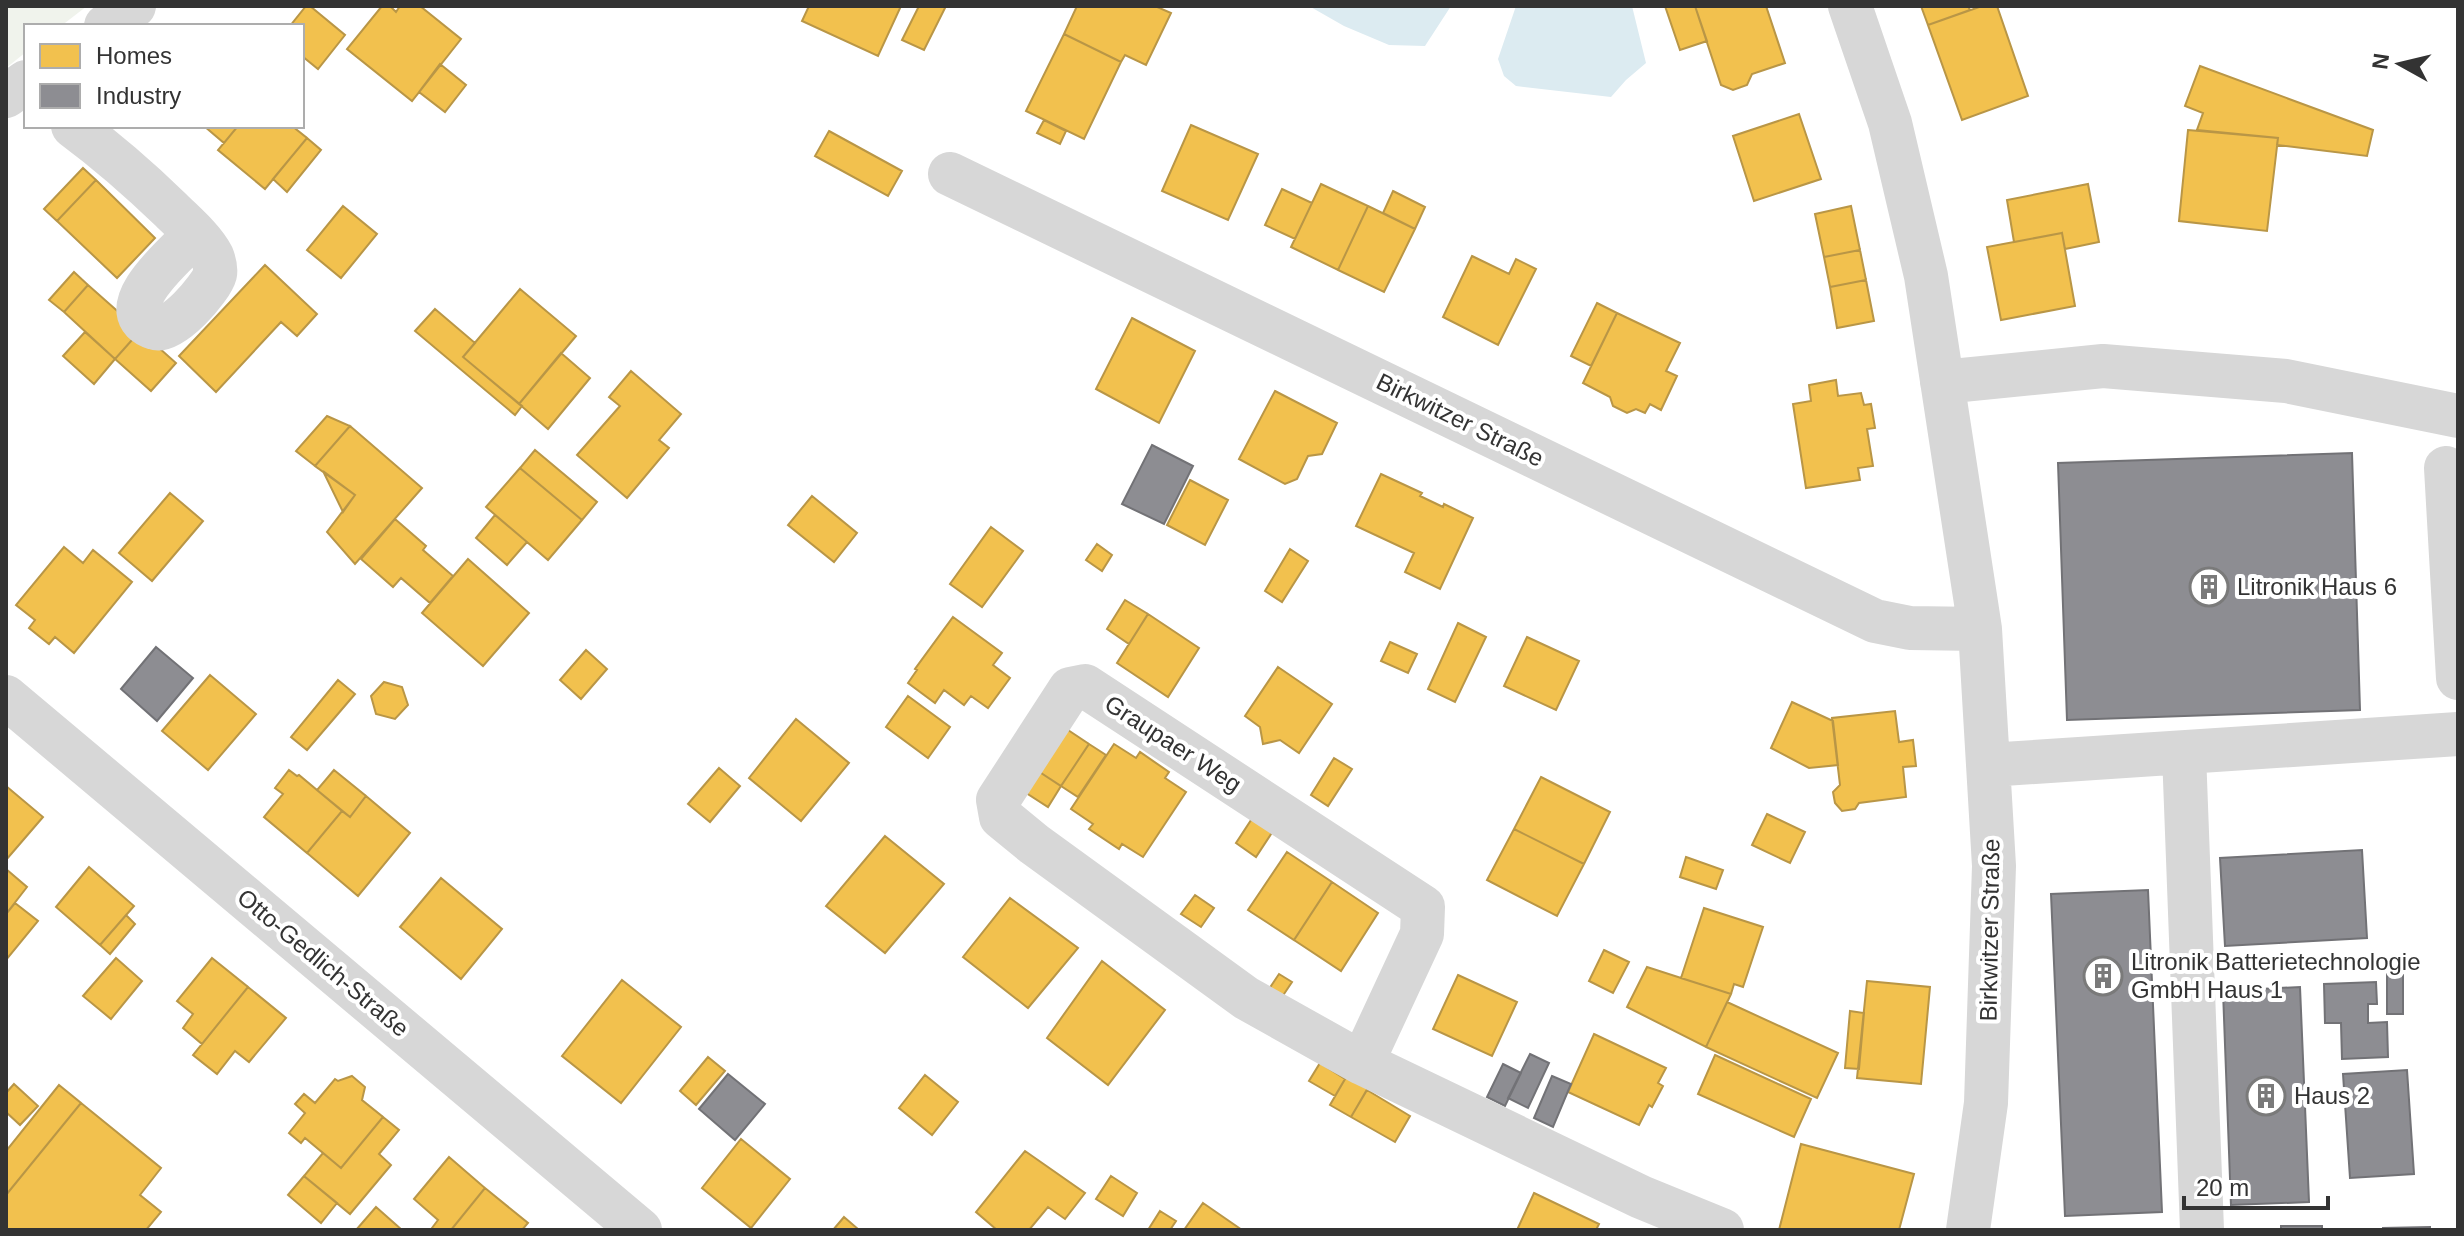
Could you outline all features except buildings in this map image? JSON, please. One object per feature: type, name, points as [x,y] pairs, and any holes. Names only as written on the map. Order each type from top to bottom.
[{"type":"street","points":[[109,24],[134,6]]},
{"type":"street","name":"Birkwitzer Straße","points":[[1850,6],[1890,123],[1926,276],[1980,629],[1994,866],[1986,1103],[1968,1230]]},
{"type":"street","points":[[6,96],[24,84]]},
{"type":"street","points":[[76,128],[128,169],[195,235]]},
{"type":"street","name":"Birkwitzer Straße","points":[[950,174],[1875,621],[1910,628],[1980,629]]},
{"type":"street","points":[[1942,382],[2103,366],[2286,381],[2458,416]]},
{"type":"street","points":[[2446,468],[2458,678]]},
{"type":"street","name":"Graupaer Weg","points":[[1362,1063],[1422,934],[1423,907],[1085,686],[1070,689],[998,800],[1001,817],[1246,998],[1362,1063],[1641,1197],[1722,1230]]},
{"type":"street","name":"Otto-Gedlich-Straße","points":[[6,697],[640,1230]]},
{"type":"street","points":[[1988,765],[2458,734]]},
{"type":"street","points":[[2184,753],[2200,818],[2202,1230]]},
{"type":"shaded area","points":[[6,6],[87,6],[64,24],[24,24],[24,54],[6,68]]},
{"type":"shaded area","points":[[1309,6],[1451,6],[1425,46],[1389,45],[1344,26]]},
{"type":"shaded area","points":[[1516,6],[1632,6],[1646,63],[1611,97],[1516,86],[1504,76],[1498,59]]},
{"type":"place","name":"Litronik Haus 6","points":[[2209,587]]},
{"type":"place","name":"Litronik Batterietechnologie GmbH Haus 1","points":[[2103,976]]},
{"type":"place","name":"Haus 2","points":[[2266,1096]]}]
